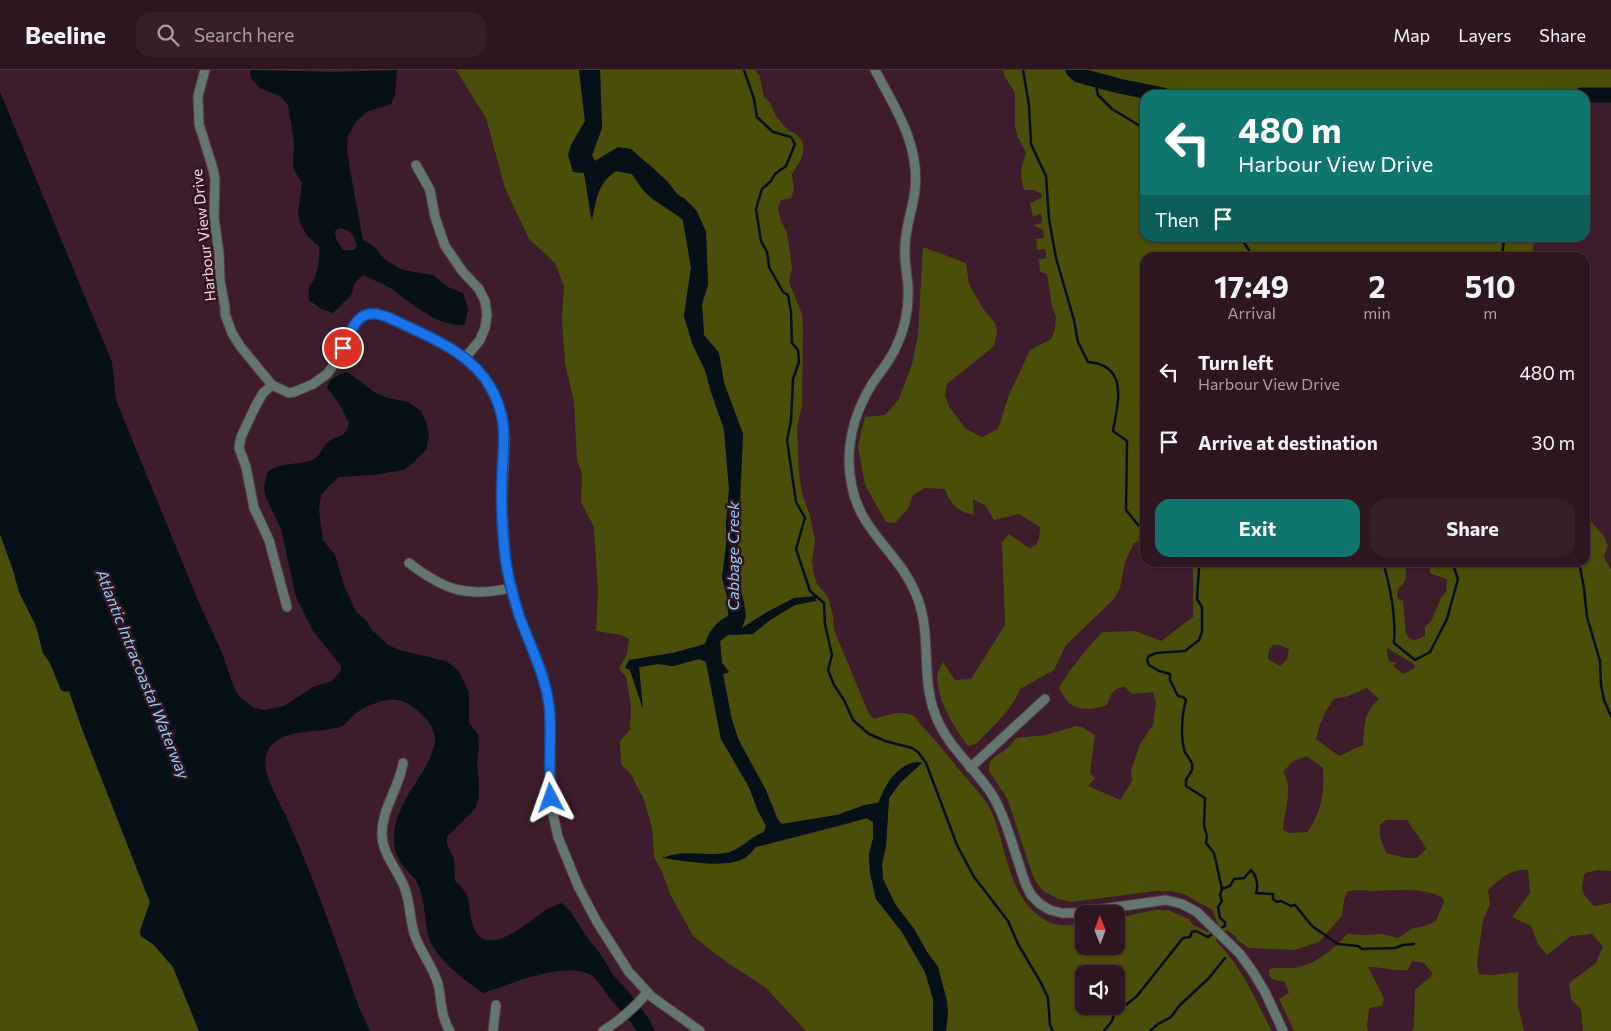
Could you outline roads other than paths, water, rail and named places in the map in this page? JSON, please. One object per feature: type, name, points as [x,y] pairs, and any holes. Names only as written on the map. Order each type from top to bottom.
[{"type":"street","name":"Harbour View Drive","points":[[205,70],[198,96],[197,114],[201,136],[215,179],[214,218],[225,314],[232,333],[240,346],[272,385]]},
{"type":"street","points":[[874,70],[906,128],[911,142],[914,157],[915,188],[905,245],[908,287],[905,321],[896,346],[872,384],[857,414],[850,442],[850,472],[856,500],[864,519],[875,537],[904,572],[917,595],[925,623],[929,698],[940,727],[950,743],[992,795],[1000,810],[1028,890],[1035,900],[1056,912],[1068,913],[1166,900],[1190,907],[1240,954],[1254,972],[1283,1031]]},
{"type":"street","points":[[416,165],[430,190],[435,217],[445,246],[463,272],[479,289],[485,302],[487,315],[485,328],[480,340],[465,358]]},
{"type":"street","points":[[286,607],[269,540],[254,508],[246,467],[239,448],[241,437],[255,407],[272,385],[289,393],[304,389],[322,378],[338,360],[356,322],[371,313],[382,314],[440,342],[465,358],[476,368],[491,388],[496,399],[504,423],[505,438],[502,504],[503,539],[512,588],[521,619],[543,675],[547,695],[550,715],[552,810],[560,843],[578,886],[597,922],[629,972],[647,993],[700,1031]]},
{"type":"street","points":[[408,562],[436,581],[458,590],[481,593],[512,588]]},
{"type":"street","points":[[970,768],[1045,699]]},
{"type":"street","points":[[403,763],[397,787],[384,816],[382,836],[387,854],[405,887],[415,935],[435,974],[443,1017],[450,1031]]},
{"type":"street","points":[[603,1031],[622,1017],[647,993]]},
{"type":"street","points":[[493,1031],[496,1006]]},
{"type":"water","points":[[250,70],[333,72],[397,70],[395,95],[391,104],[366,112],[355,123],[348,136],[349,164],[363,240],[374,246],[385,260],[403,270],[433,275],[448,287],[463,293],[468,309],[465,325],[455,325],[435,318],[417,308],[389,287],[363,275],[355,283],[351,295],[333,313],[321,309],[309,300],[309,288],[318,267],[319,246],[307,236],[300,223],[298,213],[302,183],[293,168],[294,142],[288,105],[280,96],[260,88],[251,78]],"holes":[[[340,228],[353,236],[357,246],[354,250],[343,250],[336,239],[335,231]]]},
{"type":"water","name":"Cabbage Creek","points":[[579,70],[600,70],[602,128],[592,155],[595,161],[618,147],[631,149],[696,210],[706,232],[708,285],[702,304],[704,335],[719,353],[724,383],[743,434],[738,547],[738,580],[746,617],[742,628],[794,598],[816,596],[816,601],[795,605],[770,620],[753,634],[728,635],[720,641],[722,663],[729,672],[723,674],[732,720],[739,741],[766,790],[777,819],[782,824],[837,815],[865,805],[878,803],[891,778],[897,772],[911,763],[922,763],[900,783],[889,798],[886,846],[882,864],[883,879],[895,904],[914,929],[938,967],[947,1001],[946,1031],[933,1031],[933,999],[925,972],[902,932],[876,899],[870,873],[869,854],[873,839],[873,822],[867,818],[756,847],[745,858],[727,863],[716,864],[662,858],[679,854],[731,852],[764,832],[766,826],[749,787],[721,739],[706,662],[699,659],[673,666],[658,664],[639,667],[643,709],[630,670],[625,668],[629,660],[673,653],[705,644],[714,627],[728,616],[728,601],[722,577],[726,547],[729,489],[724,429],[705,370],[692,343],[684,316],[691,268],[683,220],[650,197],[641,188],[632,174],[616,171],[605,181],[598,193],[592,221],[584,173],[573,172],[568,155],[571,145],[585,121]]},
{"type":"water","name":"Atlantic Intracoastal Waterway","points":[[0,92],[112,362],[116,400],[197,598],[222,653],[235,690],[241,698],[254,708],[265,710],[284,706],[313,687],[332,681],[341,671],[341,666],[313,631],[296,597],[281,529],[265,495],[264,487],[267,473],[283,465],[312,460],[327,443],[346,432],[349,423],[340,405],[327,388],[332,379],[341,374],[348,372],[374,392],[388,398],[408,402],[421,411],[429,435],[426,450],[414,462],[404,470],[372,475],[339,477],[321,495],[319,510],[323,540],[335,555],[344,585],[356,612],[366,620],[371,629],[388,645],[399,650],[446,661],[458,670],[469,692],[469,723],[478,734],[479,797],[475,809],[447,837],[447,844],[454,859],[455,881],[467,895],[472,922],[478,934],[486,940],[496,940],[507,936],[547,909],[562,903],[571,912],[613,975],[649,1019],[655,1031],[637,1031],[591,975],[579,971],[566,970],[552,972],[483,993],[443,960],[428,935],[420,888],[416,880],[405,869],[398,858],[394,837],[398,816],[432,754],[435,736],[430,724],[412,706],[400,701],[388,700],[356,713],[342,726],[288,735],[279,739],[271,746],[265,763],[271,786],[306,862],[360,1010],[370,1031],[199,1031],[173,967],[154,945],[141,936],[140,931],[150,902],[69,691],[61,690],[50,663],[43,653],[36,626],[19,592],[0,534]]},
{"type":"waterway","points":[[744,70],[754,99],[757,117],[773,132],[791,137],[795,144],[786,166],[775,174],[771,181],[762,189],[756,209],[761,241],[767,252],[769,267],[783,292],[788,295],[791,312],[792,343],[798,350],[799,362],[793,379],[791,421],[787,440],[796,502],[805,518],[796,549],[810,591],[824,603],[825,624],[832,655],[828,670],[853,720],[869,734],[885,741],[912,748],[918,752],[926,763],[957,845],[974,877],[1008,921],[1018,944],[1041,983],[1048,998],[1050,1025],[1053,1031]]},
{"type":"waterway","points":[[1023,70],[1029,105],[1031,144],[1046,176],[1049,219],[1056,258],[1074,320],[1078,342],[1088,362],[1101,365],[1110,370],[1118,387],[1113,431],[1127,441],[1126,510],[1140,526]]},
{"type":"waterway","points":[[1073,70],[1078,75],[1140,90]]},
{"type":"waterway","points":[[1095,80],[1098,95],[1112,109],[1140,126]]},
{"type":"waterway","points":[[1590,95],[1611,95]]},
{"type":"waterway","points":[[1244,242],[1250,252]]},
{"type":"waterway","points":[[1503,252],[1504,242]]},
{"type":"waterway","points":[[1198,567],[1197,599],[1202,607],[1202,632],[1199,640],[1185,651],[1156,653],[1149,656],[1147,660],[1149,665],[1159,671],[1170,674],[1170,680],[1178,696],[1186,700],[1183,712],[1182,740],[1192,767],[1186,780],[1186,786],[1205,798],[1204,826],[1207,836],[1206,843],[1214,853],[1222,889],[1220,895],[1222,901],[1218,907],[1220,918],[1225,922],[1225,926],[1219,929]]},
{"type":"waterway","points":[[1384,567],[1392,602],[1394,643],[1415,660],[1430,652],[1447,619],[1458,579],[1454,567]]},
{"type":"waterway","points":[[1580,567],[1587,617],[1600,661],[1604,700],[1611,716]]},
{"type":"waterway","points":[[1222,889],[1230,886],[1234,879],[1244,878],[1251,870],[1256,880],[1256,893],[1273,894],[1273,899],[1277,902],[1281,901],[1291,906],[1295,905],[1312,926],[1338,944],[1358,946],[1362,949],[1395,948],[1414,944]]},
{"type":"waterway","points":[[1104,1031],[1112,1021],[1115,1011],[1137,996],[1183,938],[1190,937],[1192,932],[1196,931],[1208,937],[1215,932]]},
{"type":"waterway","points":[[1150,1031],[1171,1017],[1179,1006],[1209,978],[1225,958]]}]
